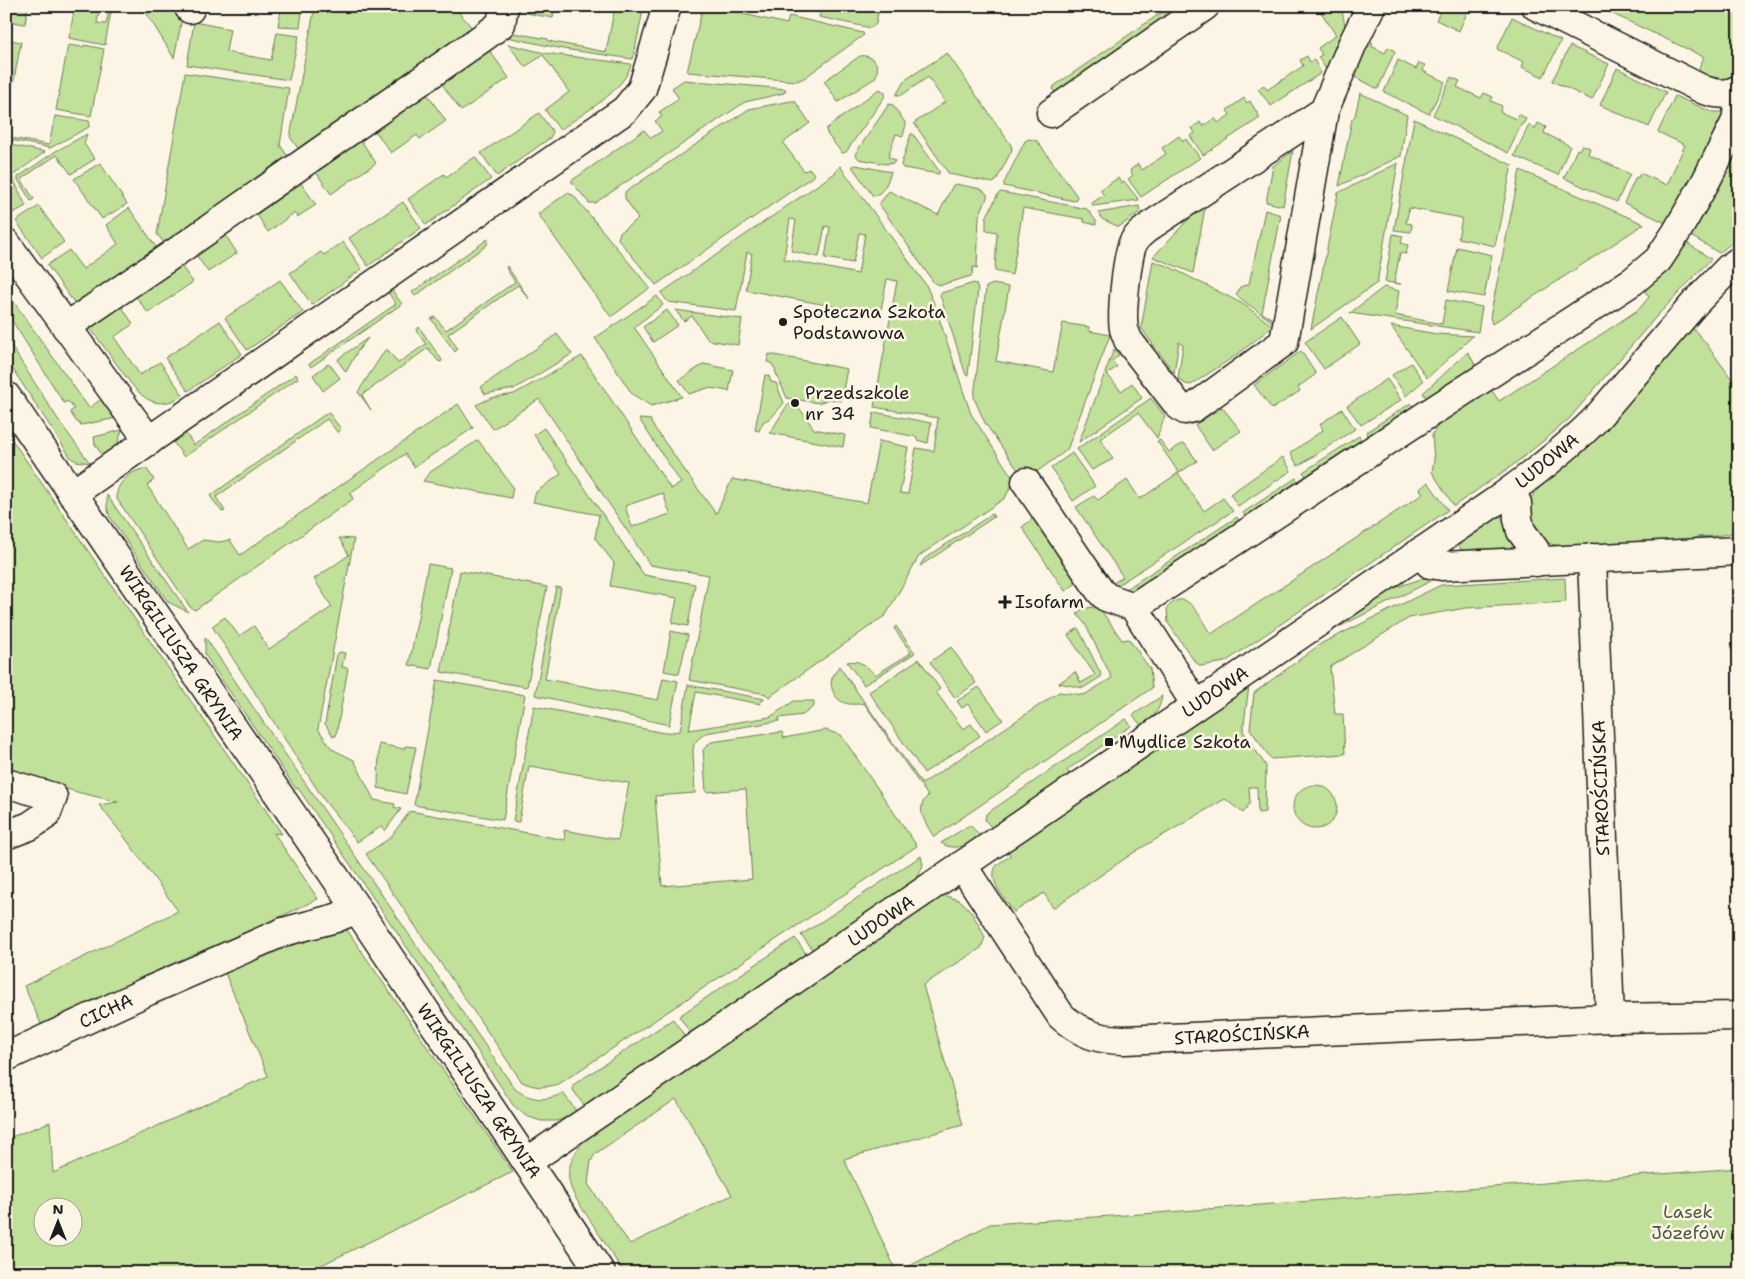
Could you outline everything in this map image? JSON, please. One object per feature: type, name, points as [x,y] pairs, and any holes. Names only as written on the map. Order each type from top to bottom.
[{"type":"street","points":[[66,327],[496,28],[501,24],[504,6]]},
{"type":"street","points":[[72,494],[625,110],[642,89],[667,6]]},
{"type":"street","points":[[1051,113],[1205,6]]},
{"type":"street","points":[[1324,111],[1153,224],[1142,232],[1134,242],[1130,253],[1124,328],[1128,340],[1178,405],[1186,410],[1192,408],[1284,342],[1324,111],[1371,6]]},
{"type":"street","points":[[1134,607],[1634,281],[1658,260],[1706,181],[1736,120],[1738,107],[1737,90],[1726,94],[1716,94],[1704,90],[1536,6]]},
{"type":"street","points":[[6,243],[149,440]]},
{"type":"street","name":"LUDOWA","points":[[527,1162],[1541,468],[1581,434],[1695,303],[1729,268],[1739,261]]},
{"type":"street","name":"WIRGILIUSZA GRYNIA","points":[[6,396],[357,909],[601,1273]]},
{"type":"street","points":[[1026,482],[1100,591],[1106,597],[1134,607],[1196,705]]},
{"type":"street","points":[[1510,491],[1517,503],[1521,531],[1535,550],[1536,562]]},
{"type":"street","points":[[1420,552],[1430,564],[1442,566],[1739,551]]},
{"type":"street","name":"STAROŚCIŃSKA","points":[[1592,558],[1610,1018]]},
{"type":"street","points":[[6,783],[52,797],[46,815],[30,826],[6,835]]},
{"type":"street","name":"STAROŚCIŃSKA","points":[[962,865],[1061,1016],[1078,1029],[1099,1038],[1125,1040],[1610,1018],[1739,1016]]},
{"type":"street","name":"CICHA","points":[[6,1057],[282,932],[336,918],[357,909]]},
{"type":"green space","points":[[6,6],[28,6],[25,24],[6,21]]},
{"type":"green space","points":[[75,6],[100,6],[97,23],[106,24],[110,6],[112,6],[105,45],[69,38]]},
{"type":"green space","points":[[142,6],[173,6],[182,19],[174,58]]},
{"type":"green space","points":[[282,6],[303,6],[300,27],[278,26]]},
{"type":"green space","points":[[315,6],[453,6],[476,32],[302,154],[290,137]]},
{"type":"green space","points":[[528,6],[555,6],[553,18],[526,13]]},
{"type":"green space","points":[[615,6],[644,6],[633,59],[563,49],[502,36],[502,31],[606,52]]},
{"type":"green space","points":[[703,6],[740,6],[739,13],[787,24],[789,16],[863,33],[864,35],[797,81],[687,72]]},
{"type":"green space","points":[[776,6],[879,6],[876,24],[871,28],[819,17],[821,11],[803,7],[801,12]]},
{"type":"green space","points":[[1171,6],[1190,6],[1056,94],[1053,89],[1054,86]]},
{"type":"green space","points":[[1317,6],[1341,6],[1346,30],[1327,71],[1318,57],[1322,55],[1318,48],[1336,35]]},
{"type":"green space","points":[[1443,6],[1470,6],[1459,31],[1436,20]]},
{"type":"green space","points":[[1596,6],[1739,6],[1739,76],[1722,81],[1696,74],[1704,57]]},
{"type":"green space","points":[[1512,17],[1561,41],[1543,77],[1522,67],[1524,62],[1497,49]]},
{"type":"green space","points":[[194,22],[230,29],[226,52],[271,60],[277,33],[299,36],[289,80],[187,65]]},
{"type":"green space","points":[[6,39],[21,42],[11,96],[6,95]]},
{"type":"green space","points":[[1364,39],[1373,43],[1371,46],[1385,53],[1388,47],[1395,51],[1378,89],[1349,74]]},
{"type":"green space","points":[[485,44],[509,78],[461,111],[437,77]]},
{"type":"green space","points":[[508,44],[544,53],[631,64],[627,74],[612,93],[560,130],[545,110],[569,92],[543,55],[525,67]]},
{"type":"green space","points":[[68,45],[83,47],[84,45],[104,49],[91,116],[56,110]]},
{"type":"green space","points":[[1570,46],[1609,64],[1592,100],[1552,81]]},
{"type":"green space","points":[[947,53],[1011,145],[1012,150],[996,181],[993,183],[949,174],[914,123],[945,102],[928,77],[902,95],[896,95],[905,80]]},
{"type":"green space","points":[[860,56],[869,57],[875,62],[877,74],[875,78],[838,102],[824,81]]},
{"type":"green space","points":[[1307,56],[1310,62],[1314,60],[1321,73],[1271,106],[1258,89],[1264,85],[1267,90],[1303,66],[1300,60]]},
{"type":"green space","points":[[1398,60],[1416,69],[1419,63],[1425,65],[1423,71],[1445,82],[1429,114],[1384,92]]},
{"type":"green space","points":[[1617,68],[1666,92],[1649,127],[1600,105]]},
{"type":"green space","points":[[185,73],[289,88],[280,145],[291,161],[169,249],[157,234]]},
{"type":"green space","points":[[1451,77],[1460,81],[1457,87],[1481,98],[1484,93],[1493,97],[1491,101],[1502,106],[1500,112],[1516,119],[1518,114],[1526,118],[1508,153],[1433,115]]},
{"type":"green space","points":[[684,80],[786,89],[784,93],[745,102],[595,203],[589,203],[571,181],[644,130],[651,138],[662,131],[655,121],[662,117],[659,112],[679,99],[672,88]]},
{"type":"green space","points":[[422,87],[446,121],[420,139],[417,135],[391,153],[370,124]]},
{"type":"green space","points":[[879,89],[885,92],[885,96],[846,152],[842,153],[827,134],[826,129]]},
{"type":"green space","points":[[1360,93],[1407,115],[1401,156],[1339,186],[1352,119],[1355,116]]},
{"type":"green space","points":[[1675,96],[1712,112],[1729,112],[1672,226],[1624,203],[1636,177],[1638,178],[1640,173],[1667,185],[1685,145],[1658,132]]},
{"type":"green space","points":[[1244,98],[1247,103],[1250,101],[1260,118],[1203,155],[1190,136],[1195,133],[1192,128],[1200,122],[1203,126],[1215,118],[1218,123],[1230,115],[1227,110]]},
{"type":"green space","points":[[795,101],[810,123],[783,143],[804,171],[810,169],[814,174],[812,177],[656,285],[618,239],[620,232],[638,219],[625,198],[625,192],[749,109]]},
{"type":"green space","points":[[889,104],[893,105],[906,124],[903,136],[896,134],[888,157],[895,160],[894,163],[886,164],[859,159],[855,154]]},
{"type":"green space","points":[[539,113],[553,132],[550,138],[497,176],[481,153]]},
{"type":"green space","points":[[55,116],[90,121],[89,127],[50,148],[6,139],[6,137],[49,145]]},
{"type":"green space","points":[[1414,119],[1512,165],[1495,246],[1458,238],[1462,218],[1409,208],[1406,223],[1412,224],[1411,232],[1394,230]]},
{"type":"green space","points":[[1538,123],[1546,127],[1544,133],[1570,146],[1558,175],[1514,156],[1529,125],[1535,129]]},
{"type":"green space","points":[[356,133],[376,163],[331,194],[311,165]]},
{"type":"green space","points":[[87,134],[84,144],[95,159],[71,174],[57,155],[21,179],[34,199],[31,201],[18,177],[56,151]]},
{"type":"green space","points":[[911,134],[913,134],[939,171],[939,174],[903,168],[901,165]]},
{"type":"green space","points":[[1179,136],[1183,141],[1186,139],[1200,158],[1141,197],[1128,179],[1133,175],[1130,170],[1138,164],[1142,170],[1166,154],[1162,148]]},
{"type":"green space","points":[[1029,139],[1037,141],[1077,196],[1074,201],[1004,186],[1025,141]]},
{"type":"green space","points":[[6,144],[45,152],[12,176],[26,206],[11,214],[6,207]]},
{"type":"green space","points":[[1739,144],[1739,237],[1719,253],[1691,236]]},
{"type":"green space","points":[[1582,145],[1590,148],[1588,154],[1630,174],[1617,202],[1564,178],[1577,149],[1579,150]]},
{"type":"green space","points":[[1293,151],[1283,206],[1266,202],[1273,166]]},
{"type":"green space","points":[[475,157],[491,179],[426,225],[408,199],[444,174],[446,177]]},
{"type":"green space","points":[[100,163],[127,204],[102,219],[74,179]]},
{"type":"green space","points":[[1398,163],[1377,283],[1311,329],[1338,193]]},
{"type":"green space","points":[[856,165],[891,172],[887,183],[880,193],[873,196],[852,166]]},
{"type":"green space","points":[[840,166],[926,285],[934,303],[971,414],[1014,480],[1005,498],[919,556],[886,615],[769,697],[766,694],[689,680],[709,575],[650,565],[539,399],[493,429],[476,405],[491,398],[514,394],[582,356],[671,489],[681,483],[639,419],[651,420],[651,423],[716,514],[732,479],[867,503],[879,441],[908,447],[900,493],[908,494],[916,448],[934,451],[938,418],[874,407],[897,281],[887,279],[880,315],[746,290],[752,254],[747,252],[736,311],[668,302],[661,293],[835,173]],"holes":[[[790,219],[796,220],[791,251],[819,257],[825,226],[830,227],[825,258],[853,263],[859,233],[865,234],[858,274],[784,259]],[[663,493],[670,514],[632,527],[625,506]]]},
{"type":"green space","points":[[1520,170],[1644,224],[1492,324],[1490,317]]},
{"type":"green space","points":[[296,176],[316,205],[297,217],[294,213],[268,232],[252,207]]},
{"type":"green space","points":[[1118,178],[1121,183],[1124,181],[1139,200],[1093,206],[1092,203],[1104,195],[1100,190]]},
{"type":"green space","points":[[953,185],[981,189],[987,194],[979,216],[977,268],[973,267],[971,276],[941,285],[934,283],[879,204],[889,191],[938,215]]},
{"type":"green space","points":[[1001,192],[1087,209],[1096,221],[1096,225],[1084,222],[1084,219],[1023,208],[1012,275],[995,271],[997,232],[986,230],[986,218],[998,194]]},
{"type":"green space","points":[[567,193],[573,195],[650,288],[611,317],[538,214]]},
{"type":"green space","points":[[403,202],[421,228],[368,266],[349,238]]},
{"type":"green space","points":[[39,206],[64,242],[42,258],[16,221]]},
{"type":"green space","points":[[1139,206],[1140,212],[1119,227],[1102,219],[1098,213]]},
{"type":"green space","points":[[129,208],[161,254],[79,304],[75,304],[47,265],[69,250],[83,269],[118,244],[106,225]]},
{"type":"green space","points":[[1199,208],[1205,208],[1193,273],[1153,257]]},
{"type":"green space","points":[[1265,210],[1281,215],[1262,313],[1278,322],[1275,324],[1236,295],[1240,287],[1249,284]]},
{"type":"green space","points":[[221,228],[237,253],[208,272],[192,249]]},
{"type":"green space","points":[[1393,234],[1403,236],[1401,243],[1408,245],[1406,254],[1400,253],[1394,283],[1401,284],[1385,282]]},
{"type":"green space","points":[[488,239],[487,245],[415,296],[412,292]]},
{"type":"green space","points":[[343,242],[362,269],[312,305],[290,273],[321,252],[324,255]]},
{"type":"green space","points":[[1687,243],[1711,259],[1655,318],[1569,419],[1513,465],[1454,506],[1432,472],[1434,460],[1432,435],[1439,424],[1438,420],[1489,386],[1499,401],[1639,309],[1649,297],[1642,287],[1679,244],[1685,246]]},
{"type":"green space","points":[[1457,247],[1492,255],[1484,297],[1448,291]]},
{"type":"green space","points":[[176,259],[193,282],[148,313],[131,290]]},
{"type":"green space","points":[[1153,261],[1170,267],[1243,304],[1273,326],[1238,354],[1191,385],[1185,384],[1178,378],[1183,345],[1179,342],[1174,373],[1141,328]]},
{"type":"green space","points":[[507,266],[529,299],[518,285],[448,334],[458,349],[455,352],[431,319],[435,317],[446,330],[515,282],[506,268]]},
{"type":"green space","points":[[280,280],[303,312],[247,350],[225,318]]},
{"type":"green space","points":[[974,283],[978,290],[968,375],[966,375],[940,295],[941,293]]},
{"type":"green space","points":[[993,284],[1009,287],[996,361],[1053,372],[1063,323],[1089,327],[1089,331],[1110,335],[1067,450],[1031,476],[1022,476],[985,423],[974,398],[986,287]]},
{"type":"green space","points":[[389,286],[402,304],[311,367],[309,364],[396,304],[385,288]]},
{"type":"green space","points":[[1384,287],[1399,291],[1395,315],[1442,324],[1446,300],[1482,307],[1478,332],[1350,313]]},
{"type":"green space","points":[[6,291],[89,408],[103,398],[117,418],[81,425],[76,421],[70,412],[74,409],[68,401],[64,403],[6,311]]},
{"type":"green space","points":[[657,296],[663,305],[634,327],[682,397],[651,406],[632,394],[595,338]]},
{"type":"green space","points":[[118,301],[133,324],[114,337],[140,375],[160,362],[183,395],[172,401],[162,403],[153,402],[145,397],[131,383],[90,328]]},
{"type":"green space","points":[[667,310],[678,325],[653,342],[643,327]]},
{"type":"green space","points":[[675,310],[742,319],[738,345],[708,340],[692,316],[684,321]]},
{"type":"green space","points":[[1342,317],[1360,344],[1324,369],[1305,342]]},
{"type":"green space","points":[[220,321],[242,354],[188,391],[165,358]]},
{"type":"green space","points":[[1391,326],[1437,334],[1473,336],[1427,378]]},
{"type":"green space","points":[[1691,326],[1739,389],[1739,532],[1696,537],[1695,542],[1561,547],[1545,541],[1534,528],[1529,500],[1543,482]]},
{"type":"green space","points":[[419,327],[442,360],[441,362],[438,361],[428,348],[362,395],[371,410],[358,392],[385,350],[388,350],[398,363],[426,344],[416,331]]},
{"type":"green space","points":[[557,334],[572,354],[514,389],[485,394],[481,387]]},
{"type":"green space","points":[[6,338],[61,424],[90,463],[76,461],[71,458],[6,359]]},
{"type":"green space","points":[[368,338],[357,352],[346,372],[338,361],[339,358]]},
{"type":"green space","points":[[1114,349],[1119,355],[1112,361],[1117,367],[1107,374],[1121,391],[1132,383],[1142,398],[1079,442]]},
{"type":"green space","points":[[1301,351],[1316,374],[1298,387],[1300,391],[1272,409],[1254,385]]},
{"type":"green space","points":[[1468,352],[1477,368],[1428,400],[1423,393]]},
{"type":"green space","points":[[769,354],[847,369],[841,401],[829,399],[819,403],[787,398],[776,370],[771,363],[767,362]]},
{"type":"green space","points":[[1411,363],[1423,381],[1406,396],[1392,375]]},
{"type":"green space","points":[[328,364],[340,378],[323,391],[313,375]]},
{"type":"green space","points":[[704,364],[733,370],[729,391],[708,388],[689,394],[679,380]]},
{"type":"green space","points":[[296,374],[298,378],[184,457],[171,439],[183,430],[194,445]]},
{"type":"green space","points":[[765,375],[769,376],[771,382],[776,383],[784,403],[771,418],[763,422],[759,431],[755,430]]},
{"type":"green space","points":[[1387,379],[1401,400],[1361,425],[1347,406]]},
{"type":"green space","points":[[1151,398],[1165,416],[1157,438],[1138,413],[1100,439],[1113,459],[1092,470],[1077,449]]},
{"type":"green space","points":[[1411,403],[1414,409],[1370,438],[1366,432]]},
{"type":"green space","points":[[458,404],[473,428],[414,467],[405,454],[350,493],[353,499],[195,610],[190,607],[117,499],[118,488],[126,478],[136,471],[147,469],[154,480],[147,485],[188,549],[203,540],[219,542],[230,540],[240,555]]},
{"type":"green space","points":[[788,404],[798,406],[814,429],[845,435],[843,447],[770,433]]},
{"type":"green space","points":[[1222,407],[1241,431],[1212,450],[1195,425]]},
{"type":"green space","points":[[1342,409],[1355,429],[1298,466],[1290,453],[1323,430],[1320,424]]},
{"type":"green space","points":[[874,412],[931,423],[928,443],[917,440],[917,437],[871,428]]},
{"type":"green space","points":[[329,413],[341,429],[338,433],[327,419],[216,497],[225,511],[222,512],[210,496]]},
{"type":"green space","points":[[544,428],[644,575],[695,584],[688,626],[672,623],[677,598],[610,586],[614,563],[595,538],[599,515],[533,502],[536,492],[561,474],[534,435]]},
{"type":"green space","points":[[122,430],[116,449],[104,459],[95,444],[94,437]]},
{"type":"green space","points":[[6,431],[282,834],[274,833],[318,899],[42,1026],[24,986],[178,911],[99,805],[118,802],[73,791],[6,769]]},
{"type":"green space","points":[[1359,436],[1362,441],[1307,478],[1303,472]]},
{"type":"green space","points":[[478,440],[513,487],[511,498],[423,481],[429,473]]},
{"type":"green space","points":[[1160,440],[1169,452],[1185,444],[1197,461],[1179,473],[1157,441]]},
{"type":"green space","points":[[1072,453],[1095,486],[1073,501],[1051,468]]},
{"type":"green space","points":[[1283,457],[1291,471],[1238,506],[1230,494]]},
{"type":"green space","points":[[1178,473],[1204,511],[1223,498],[1233,511],[1113,588],[1108,586],[1123,577],[1076,507],[1094,496],[1098,500],[1127,480],[1140,499]]},
{"type":"green space","points":[[1296,478],[1299,483],[1246,517],[1243,513],[1244,512]]},
{"type":"green space","points":[[1428,482],[1448,510],[1225,662],[1201,666],[1195,662],[1168,623],[1167,608],[1174,602],[1181,600],[1193,606],[1211,634],[1423,494],[1420,489]]},
{"type":"green space","points":[[107,495],[188,612],[168,602],[110,517],[107,507]]},
{"type":"green space","points":[[992,514],[994,517],[920,566],[924,559]]},
{"type":"green space","points":[[1501,515],[1505,517],[1514,548],[1510,551],[1466,553],[1459,547],[1461,540]]},
{"type":"green space","points":[[1237,517],[1240,523],[1134,591],[1123,591]]},
{"type":"green space","points":[[1034,518],[1081,580],[1065,591],[1022,527]]},
{"type":"green space","points":[[339,538],[354,539],[318,729],[332,749],[354,760],[374,800],[395,804],[394,807],[401,809],[385,831],[382,826],[357,842],[324,800],[212,626],[225,617],[239,636],[254,626],[269,649],[332,607],[314,579],[349,555]]},
{"type":"green space","points":[[428,564],[451,568],[431,669],[409,665]]},
{"type":"green space","points":[[460,571],[547,587],[527,687],[441,672]]},
{"type":"green space","points":[[1441,576],[1323,635],[1388,590],[1424,578]]},
{"type":"green space","points":[[1565,578],[1566,602],[1466,608],[1409,618],[1330,667],[1335,714],[1343,714],[1345,754],[1271,759],[1250,729],[1254,693],[1322,643],[1441,585]]},
{"type":"green space","points":[[556,587],[561,588],[545,679],[658,700],[663,678],[678,681],[669,725],[535,695]]},
{"type":"green space","points":[[1098,606],[1122,640],[1129,639],[1150,669],[1152,688],[934,837],[922,811],[924,801],[928,796],[864,703],[852,704],[842,702],[835,695],[831,683],[839,666],[922,784],[1059,692],[1084,695],[1112,678],[1085,624],[1077,614],[1082,609]]},
{"type":"green space","points":[[896,626],[915,653],[864,685],[847,662],[852,661],[863,664],[875,675],[911,653],[894,628]]},
{"type":"green space","points":[[1078,628],[1102,676],[1083,688],[1059,683],[1075,672],[1081,683],[1095,675],[1068,635]]},
{"type":"green space","points":[[671,631],[688,635],[679,674],[664,671]]},
{"type":"green space","points":[[205,637],[515,1089],[526,1096],[544,1099],[563,1093],[577,1112],[557,1121],[541,1121],[526,1116],[513,1105],[298,788],[296,789],[205,655]]},
{"type":"green space","points":[[951,647],[976,683],[955,698],[930,662]]},
{"type":"green space","points":[[340,652],[345,653],[342,667],[348,668],[336,736],[333,736],[325,724],[337,654]]},
{"type":"green space","points":[[919,659],[940,689],[936,692],[963,729],[971,724],[980,736],[924,773],[869,692]]},
{"type":"green space","points":[[437,680],[525,695],[503,820],[414,805]]},
{"type":"green space","points":[[688,685],[765,699],[760,702],[761,704],[696,692],[689,730],[770,717],[794,701],[814,701],[814,706],[803,715],[779,718],[779,721],[706,733],[699,738],[694,744],[693,752],[695,793],[655,796],[662,886],[752,879],[746,789],[706,792],[703,750],[711,742],[782,732],[784,738],[825,730],[841,735],[917,846],[559,1084],[540,1087],[522,1082],[366,854],[390,838],[410,811],[565,840],[564,830],[618,840],[629,783],[529,766],[519,822],[513,821],[534,706],[664,733],[680,731]]},
{"type":"green space","points":[[1249,686],[1243,731],[1266,766],[1265,812],[1258,813],[1257,787],[1249,787],[1250,803],[1243,813],[1225,799],[1136,851],[1053,908],[1044,893],[1014,912],[998,890],[994,877],[997,865],[1010,856],[1008,850]]},
{"type":"green space","points":[[979,687],[1003,720],[986,731],[968,704],[962,708],[957,701]]},
{"type":"green space","points":[[1162,696],[1160,706],[1155,714],[1142,727],[1133,715]]},
{"type":"green space","points":[[1126,719],[1131,726],[1067,770],[1070,775],[992,828],[985,820],[986,814]]},
{"type":"green space","points":[[379,744],[404,749],[405,746],[416,747],[406,794],[378,788]]},
{"type":"green space","points":[[1315,785],[1327,789],[1333,795],[1337,807],[1333,819],[1327,825],[1315,829],[1303,825],[1297,819],[1293,807],[1297,795],[1303,789]]},
{"type":"green space","points":[[971,826],[980,836],[971,842],[956,847],[946,846],[941,843]]},
{"type":"green space","points":[[921,856],[923,865],[917,880],[813,950],[801,935]]},
{"type":"green space","points":[[944,894],[962,902],[975,919],[985,937],[981,948],[923,985],[963,1125],[844,1159],[895,1268],[895,1273],[624,1273],[577,1200],[569,1181],[571,1161],[587,1137]],"holes":[[[676,1099],[732,1195],[630,1244],[588,1184],[591,1161],[595,1154]]]},
{"type":"green space","points":[[343,924],[513,1172],[305,1273],[6,1273],[6,1139],[50,1122],[53,1173],[268,1076],[222,966]]},
{"type":"green space","points":[[795,938],[807,955],[691,1034],[679,1016]]},
{"type":"green space","points":[[673,1019],[686,1038],[585,1107],[573,1090],[573,1085]]},
{"type":"green space","name":"Lasek Józefów","points":[[1739,1168],[1739,1273],[896,1273],[990,1224]]},
{"type":"place","name":"Społeczna Szkoła Podstawowa","points":[[783,322]]},
{"type":"place","name":"Przedszkole nr 34","points":[[795,403]]},
{"type":"place","name":"Isofarm","points":[[1005,602]]},
{"type":"place","name":"Mydlice Szkoła","points":[[1109,742]]}]
